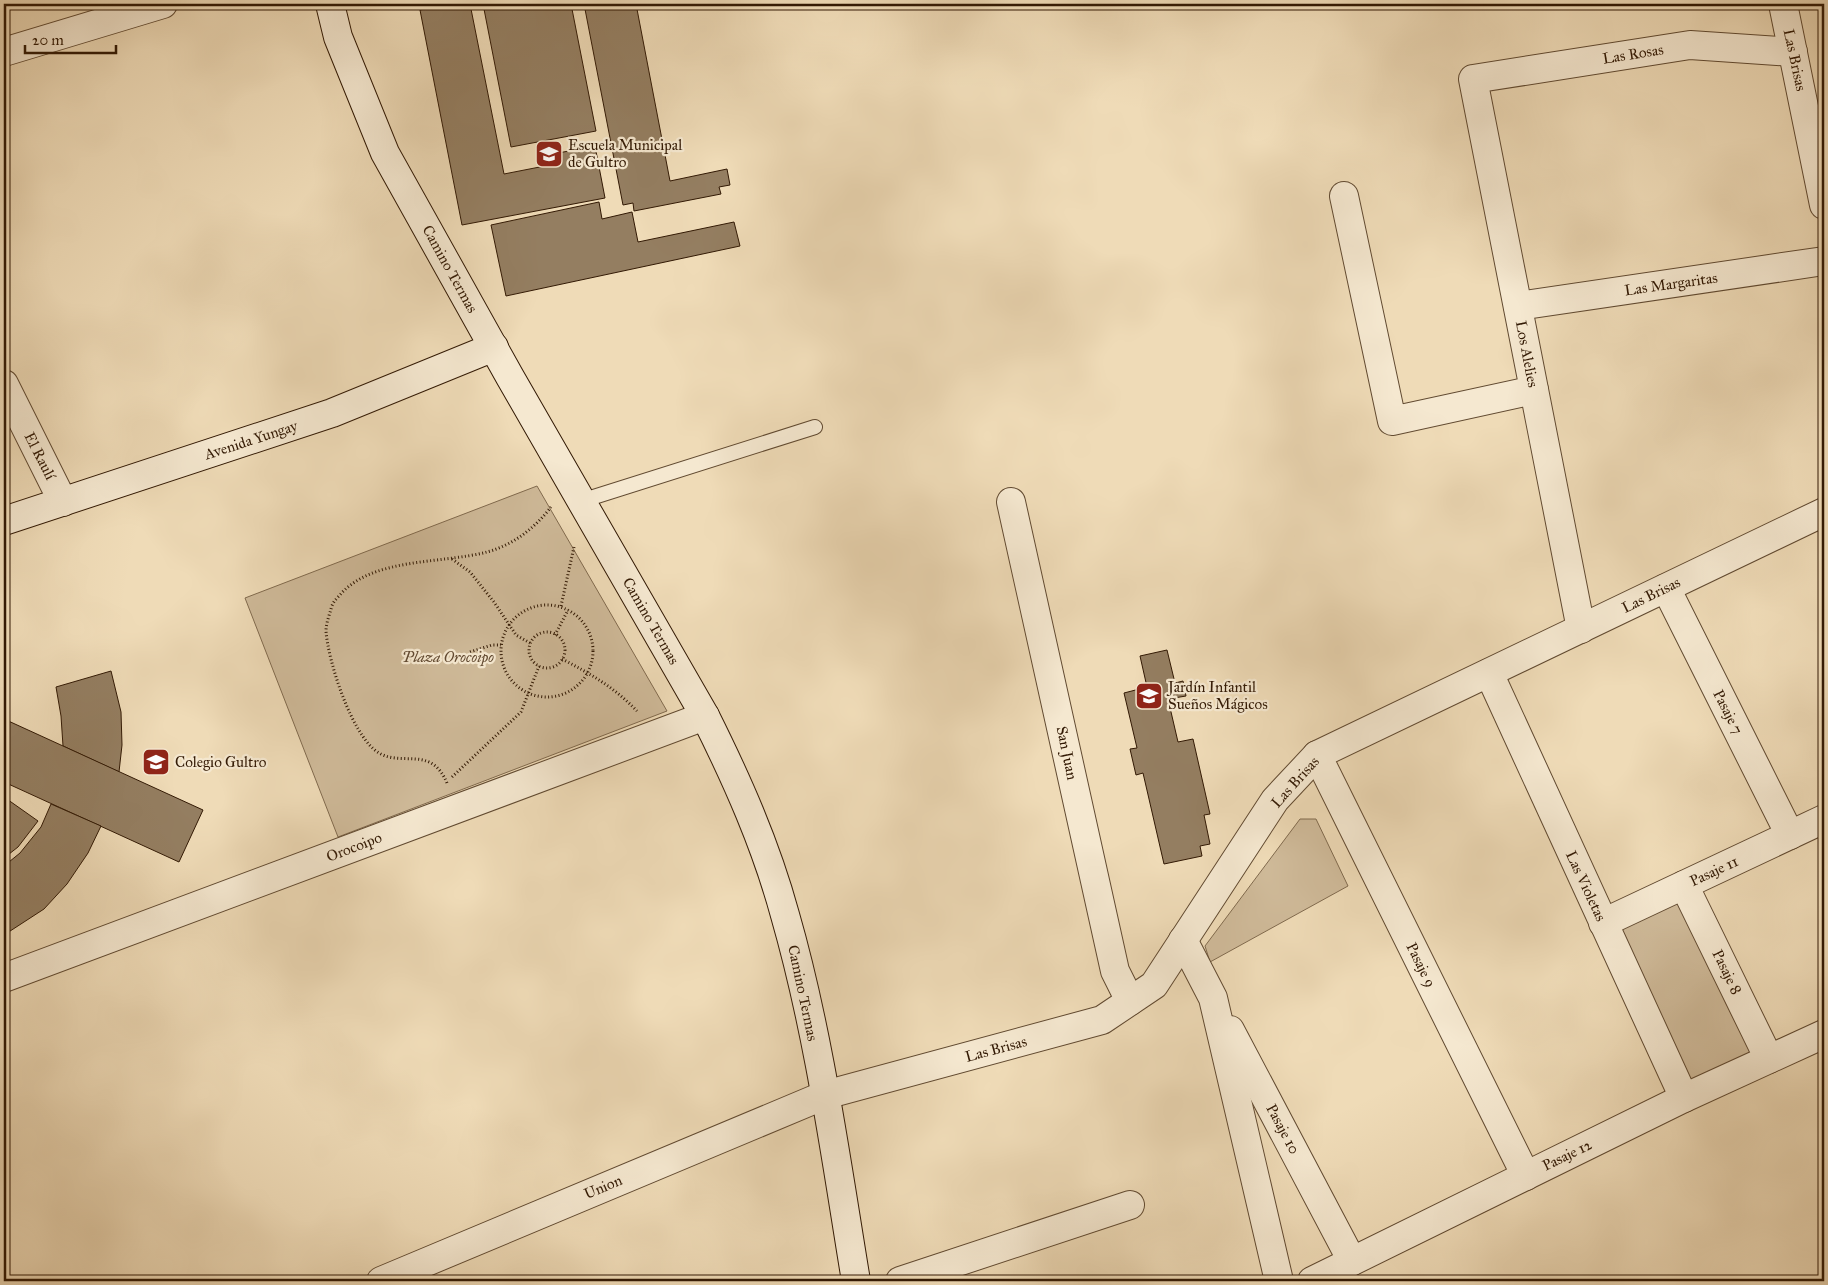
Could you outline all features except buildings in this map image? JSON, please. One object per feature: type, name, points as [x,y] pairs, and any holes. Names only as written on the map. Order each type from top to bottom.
[{"type":"street","points":[[4,52],[163,4]]},
{"type":"street","name":"Camino Termas","points":[[330,4],[338,37],[385,153],[581,501],[705,716],[754,821],[773,876],[797,960],[825,1095],[856,1281]]},
{"type":"street","name":"Las Brisas","points":[[1783,4],[1824,205]]},
{"type":"street","name":"Las Rosas","points":[[1473,79],[1690,45],[1793,52]]},
{"type":"street","name":"Los Alelies","points":[[1473,79],[1581,629]]},
{"type":"street","points":[[1344,196],[1392,421],[1534,390]]},
{"type":"street","name":"Las Margaritas","points":[[1518,306],[1824,261]]},
{"type":"street","name":"Avenida Yungay","points":[[4,521],[332,413],[494,347]]},
{"type":"street","name":"El Raulí","points":[[4,384],[63,502]]},
{"type":"street","name":"San Juan","points":[[1012,502],[1115,971],[1130,1001]]},
{"type":"street","name":"Las Brisas","points":[[825,1095],[1102,1020],[1154,985],[1276,800],[1317,755],[1824,512]]},
{"type":"street","name":"Pasaje 7","points":[[1666,588],[1790,835]]},
{"type":"street","name":"Las Violetas","points":[[1489,673],[1684,1098]]},
{"type":"street","name":"Orocoipo","points":[[4,978],[705,716]]},
{"type":"street","name":"Pasaje 9","points":[[1317,755],[1526,1176]]},
{"type":"street","name":"Pasaje 11","points":[[1603,923],[1824,819]]},
{"type":"street","name":"Pasaje 8","points":[[1684,885],[1769,1059]]},
{"type":"street","name":"Pasaje 10","points":[[1183,940],[1352,1261]]},
{"type":"street","name":"Pasaje 10","points":[[1213,998],[1279,1281]]},
{"type":"street","name":"Pasaje 12","points":[[1312,1281],[1684,1098],[1824,1034]]},
{"type":"street","name":"Union","points":[[381,1281],[825,1095]]},
{"type":"street","points":[[900,1281],[1130,1205]]},
{"type":"lane","points":[[581,501],[815,426]]},
{"type":"path","points":[[448,788],[443,774],[435,766],[419,759],[392,757],[379,753],[365,741],[358,730],[331,665],[326,629],[331,605],[347,586],[374,573],[402,564],[452,559],[488,552],[512,542],[544,516],[554,503]]},
{"type":"path","points":[[561,606],[576,539]]},
{"type":"path","points":[[452,559],[470,572],[494,602],[516,635],[530,643]]},
{"type":"path","points":[[537,605],[561,606],[568,610],[584,623],[591,636],[593,650],[588,672],[575,688],[562,695],[548,698],[529,694],[510,679],[503,667],[500,652],[502,638],[508,625],[526,609],[537,605]]},
{"type":"path","points":[[555,634],[568,610]]},
{"type":"path","points":[[544,633],[555,634],[563,642],[565,648],[562,659],[553,667],[540,666],[530,655],[530,643],[544,633]]},
{"type":"path","points":[[470,652],[492,645],[501,645]]},
{"type":"path","points":[[562,659],[588,672],[622,695],[640,715]]},
{"type":"path","points":[[446,782],[521,712],[540,666]]},
{"type":"green space","name":"Plaza Orocoipo","points":[[537,486],[667,711],[338,837],[245,598]]},
{"type":"green space","points":[[1300,819],[1316,819],[1348,886],[1210,962],[1205,946]]},
{"type":"green space","points":[[1684,885],[1769,1059],[1684,1098],[1603,923]]},
{"type":"place","name":"Escuela Municipal de Gultro","points":[[549,154]]},
{"type":"place","name":"Jardín Infantil Sueños Mágicos","points":[[1149,696]]},
{"type":"place","name":"Colegio Gultro","points":[[156,762]]}]
